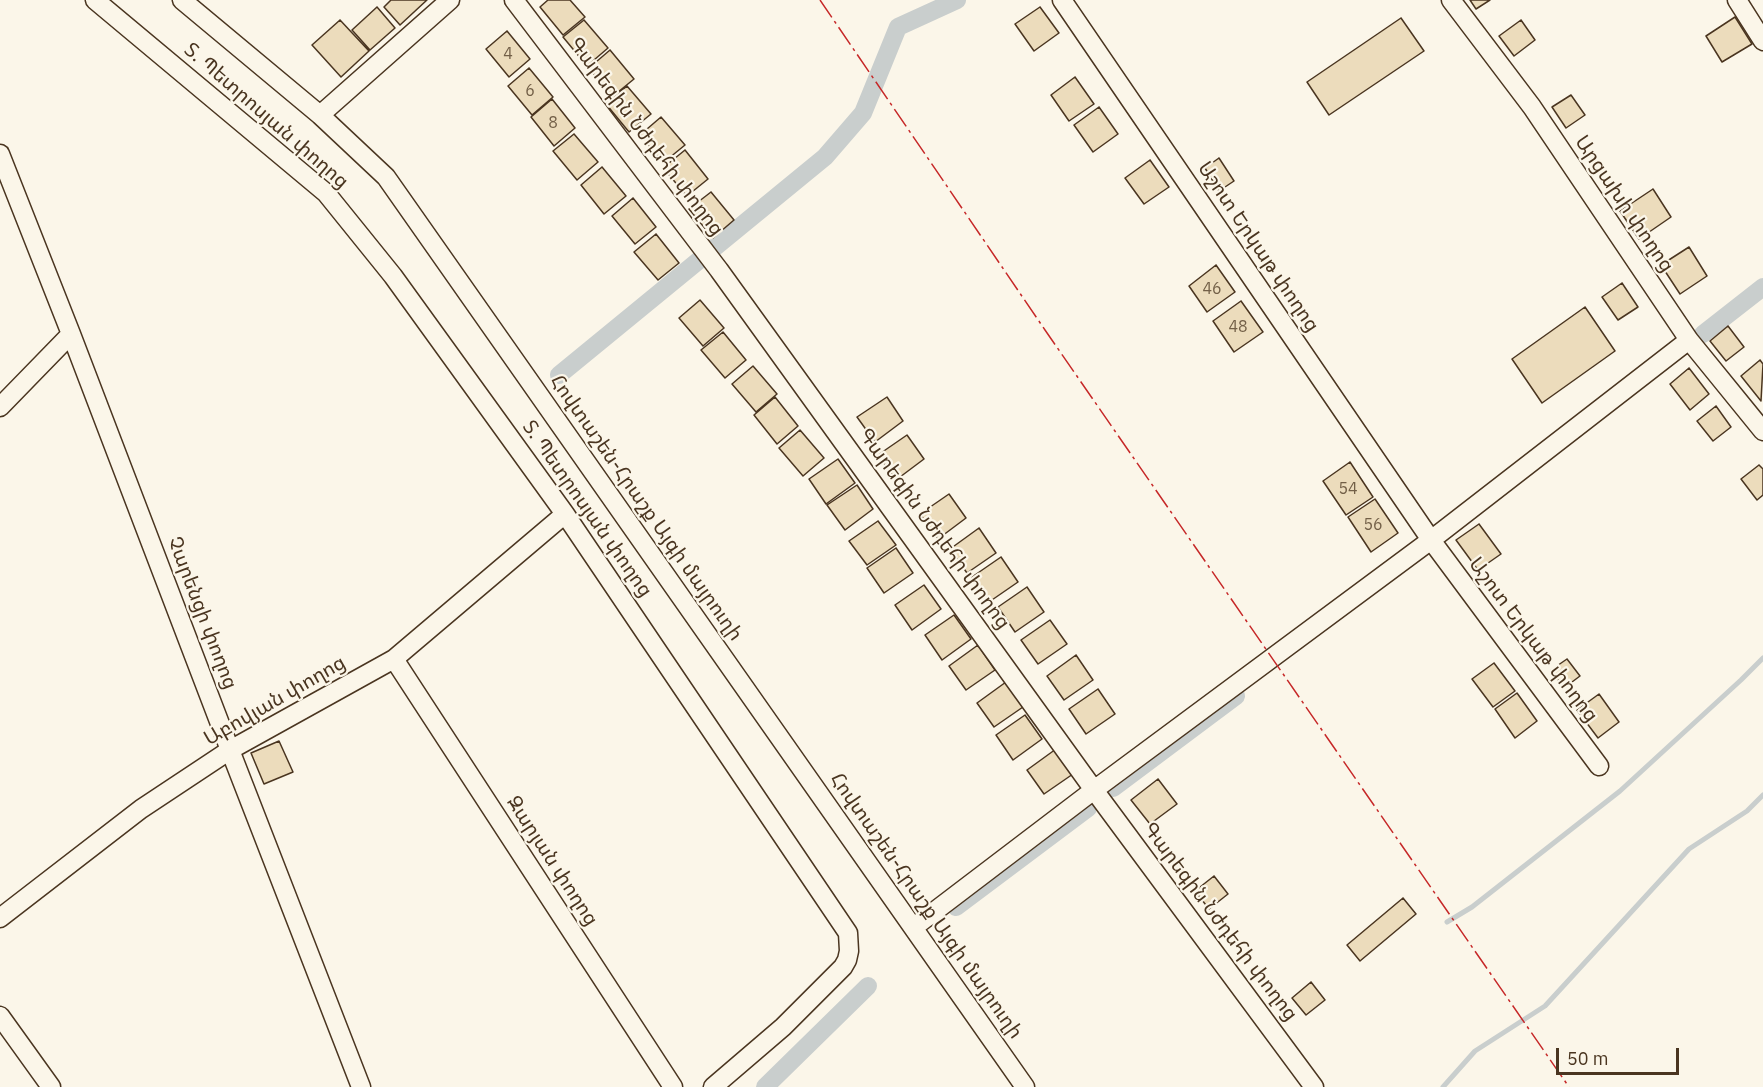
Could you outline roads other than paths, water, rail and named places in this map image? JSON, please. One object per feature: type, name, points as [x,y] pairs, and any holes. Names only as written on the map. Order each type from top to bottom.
[{"type":"street","name":"Տ. Պետրոսյան փողոց","points":[[95,0],[326,193],[393,276],[565,514],[848,933],[849,951],[843,967],[783,1027],[713,1087]]},
{"type":"street","name":"Հովտաշեն-Հրաշք Այգի մայրուղի","points":[[182,0],[320,115],[386,177],[1025,1087]]},
{"type":"street","points":[[320,115],[450,0]]},
{"type":"street","name":"Գարեգին Նժդեհի փողոց","points":[[514,0],[719,270],[1094,790],[1314,1087]]},
{"type":"street","name":"Աշոտ Երկաթ փողոց","points":[[1062,0],[1431,540],[1599,766]]},
{"type":"street","name":"Արցախի փողոց","points":[[1451,0],[1532,107],[1689,340],[1763,431]]},
{"type":"street","points":[[1737,0],[1763,41]]},
{"type":"street","name":"Չարենցի փողոց","points":[[0,154],[361,1087]]},
{"type":"street","points":[[0,407],[71,334]]},
{"type":"street","points":[[914,927],[1094,790],[1431,540],[1689,340]]},
{"type":"street","name":"Աբովյան փողոց","points":[[0,918],[141,809],[230,750],[394,659],[565,514]]},
{"type":"street","name":"Զարյան փողոց","points":[[394,659],[673,1087]]},
{"type":"street","points":[[0,1016],[51,1087]]},
{"type":"waterway","points":[[559,375],[825,157],[863,113],[898,27],[957,0]]},
{"type":"waterway","points":[[1703,334],[1763,287]]},
{"type":"waterway","points":[[1447,922],[1472,907],[1620,791],[1763,658]]},
{"type":"waterway","points":[[1113,788],[1236,696]]},
{"type":"waterway","points":[[1443,1087],[1475,1051],[1545,1006],[1689,849],[1747,811],[1763,795]]},
{"type":"waterway","points":[[956,907],[1088,808]]},
{"type":"waterway","points":[[765,1087],[868,986]]}]
